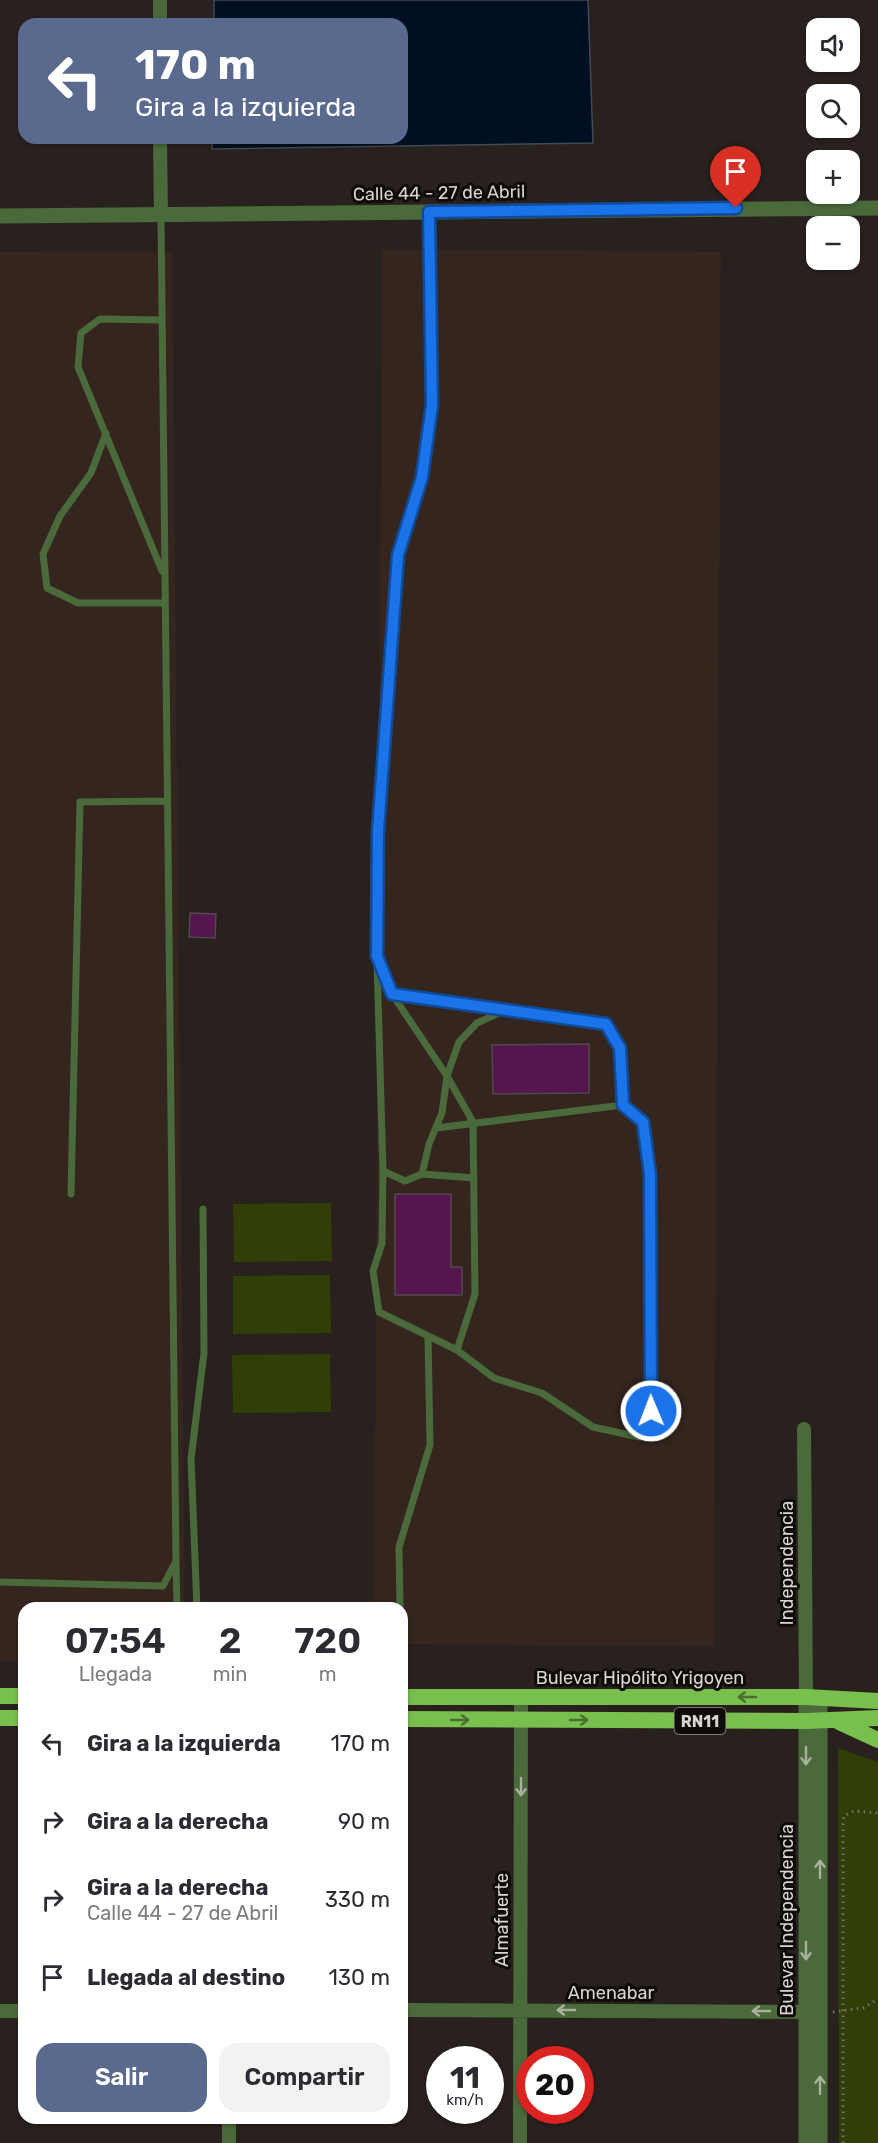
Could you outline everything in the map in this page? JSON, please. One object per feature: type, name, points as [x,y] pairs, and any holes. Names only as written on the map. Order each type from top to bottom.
[{"type":"highway","points":[[0,1696],[18,1696]]},
{"type":"highway","name":"Bulevar Hipólito Yrigoyen","points":[[408,1696],[813,1697],[878,1701]]},
{"type":"highway","points":[[0,1718],[18,1718]]},
{"type":"highway","name":"RN11","points":[[408,1719],[521,1724],[820,1721],[878,1718]]},
{"type":"highway","name":"RN11","points":[[820,1721],[878,1740]]},
{"type":"street","points":[[160,0],[160,18]]},
{"type":"street","points":[[160,144],[160,216]]},
{"type":"street","name":"Calle 44 - 27 de Abril","points":[[0,216],[878,208]]},
{"type":"street","name":"Independencia","points":[[804,1429],[813,1697]]},
{"type":"street","name":"Almafuerte","points":[[520,2143],[521,1697]]},
{"type":"street","name":"Bulevar Independencia","points":[[806,2143],[813,2012],[820,1721],[813,1697]]},
{"type":"street","name":"Amenabar","points":[[408,2010],[813,2012]]},
{"type":"street","points":[[0,2011],[18,2011]]},
{"type":"street","name":"Bulevar Independencia","points":[[813,2012],[820,2143]]},
{"type":"street","points":[[229,2124],[229,2143]]},
{"type":"lane","points":[[392,994],[606,1024],[620,1048],[623,1105],[643,1122],[650,1174],[651,1411],[639,1437],[593,1427],[542,1393],[494,1378],[457,1350],[379,1312],[373,1271],[382,1242],[383,1171],[377,956],[378,831],[398,555],[422,477],[432,405],[429,212]]},
{"type":"lane","points":[[160,216],[177,1602]]},
{"type":"lane","points":[[162,320],[100,319],[81,333],[78,367],[164,575]]},
{"type":"lane","points":[[106,433],[91,473],[60,516],[43,554],[47,588],[78,603],[164,603]]},
{"type":"lane","points":[[70,1194],[80,802],[166,801]]},
{"type":"lane","points":[[377,956],[392,994],[447,1076],[473,1122],[475,1294],[457,1350]]},
{"type":"lane","points":[[422,1174],[442,1113],[447,1076],[459,1042],[477,1023],[508,1010]]},
{"type":"lane","points":[[436,1128],[623,1105]]},
{"type":"lane","points":[[383,1171],[405,1180],[422,1174],[474,1178]]},
{"type":"lane","points":[[197,1602],[191,1458],[204,1353],[203,1209]]},
{"type":"lane","points":[[400,1602],[399,1547],[430,1445],[428,1336]]},
{"type":"lane","points":[[0,1582],[163,1586],[176,1561]]},
{"type":"path","points":[[843,2143],[843,1824],[844,1816],[854,1810],[878,1813]]},
{"type":"path","points":[[813,2012],[843,2012],[863,2008],[878,1999]]},
{"type":"shaded area","points":[[382,249],[721,252],[714,1647],[408,1644],[408,1602],[374,1602]]},
{"type":"shaded area","points":[[172,251],[185,1602],[18,1602],[18,1661],[0,1661],[0,252]]},
{"type":"green space","points":[[331,1203],[332,1261],[234,1262],[233,1204]]},
{"type":"green space","points":[[330,1275],[331,1333],[233,1334],[233,1276]]},
{"type":"green space","points":[[330,1354],[331,1412],[233,1413],[232,1355]]},
{"type":"green space","points":[[838,1748],[878,1762],[878,2143],[839,2143]]},
{"type":"water","points":[[214,0],[588,0],[593,143],[212,149],[212,144],[408,144],[408,18],[214,18]]},
{"type":"building","points":[[190,913],[216,914],[215,938],[189,937]]},
{"type":"building","points":[[589,1044],[589,1093],[493,1094],[492,1045]]},
{"type":"building","points":[[395,1194],[451,1194],[451,1267],[462,1267],[462,1295],[395,1295]]},
{"type":"route","points":[[651,1411],[650,1174],[643,1122],[623,1105],[620,1048],[606,1024],[392,994],[377,956],[378,831],[389,670],[398,555],[422,477],[432,405],[429,212],[736,208]]}]
